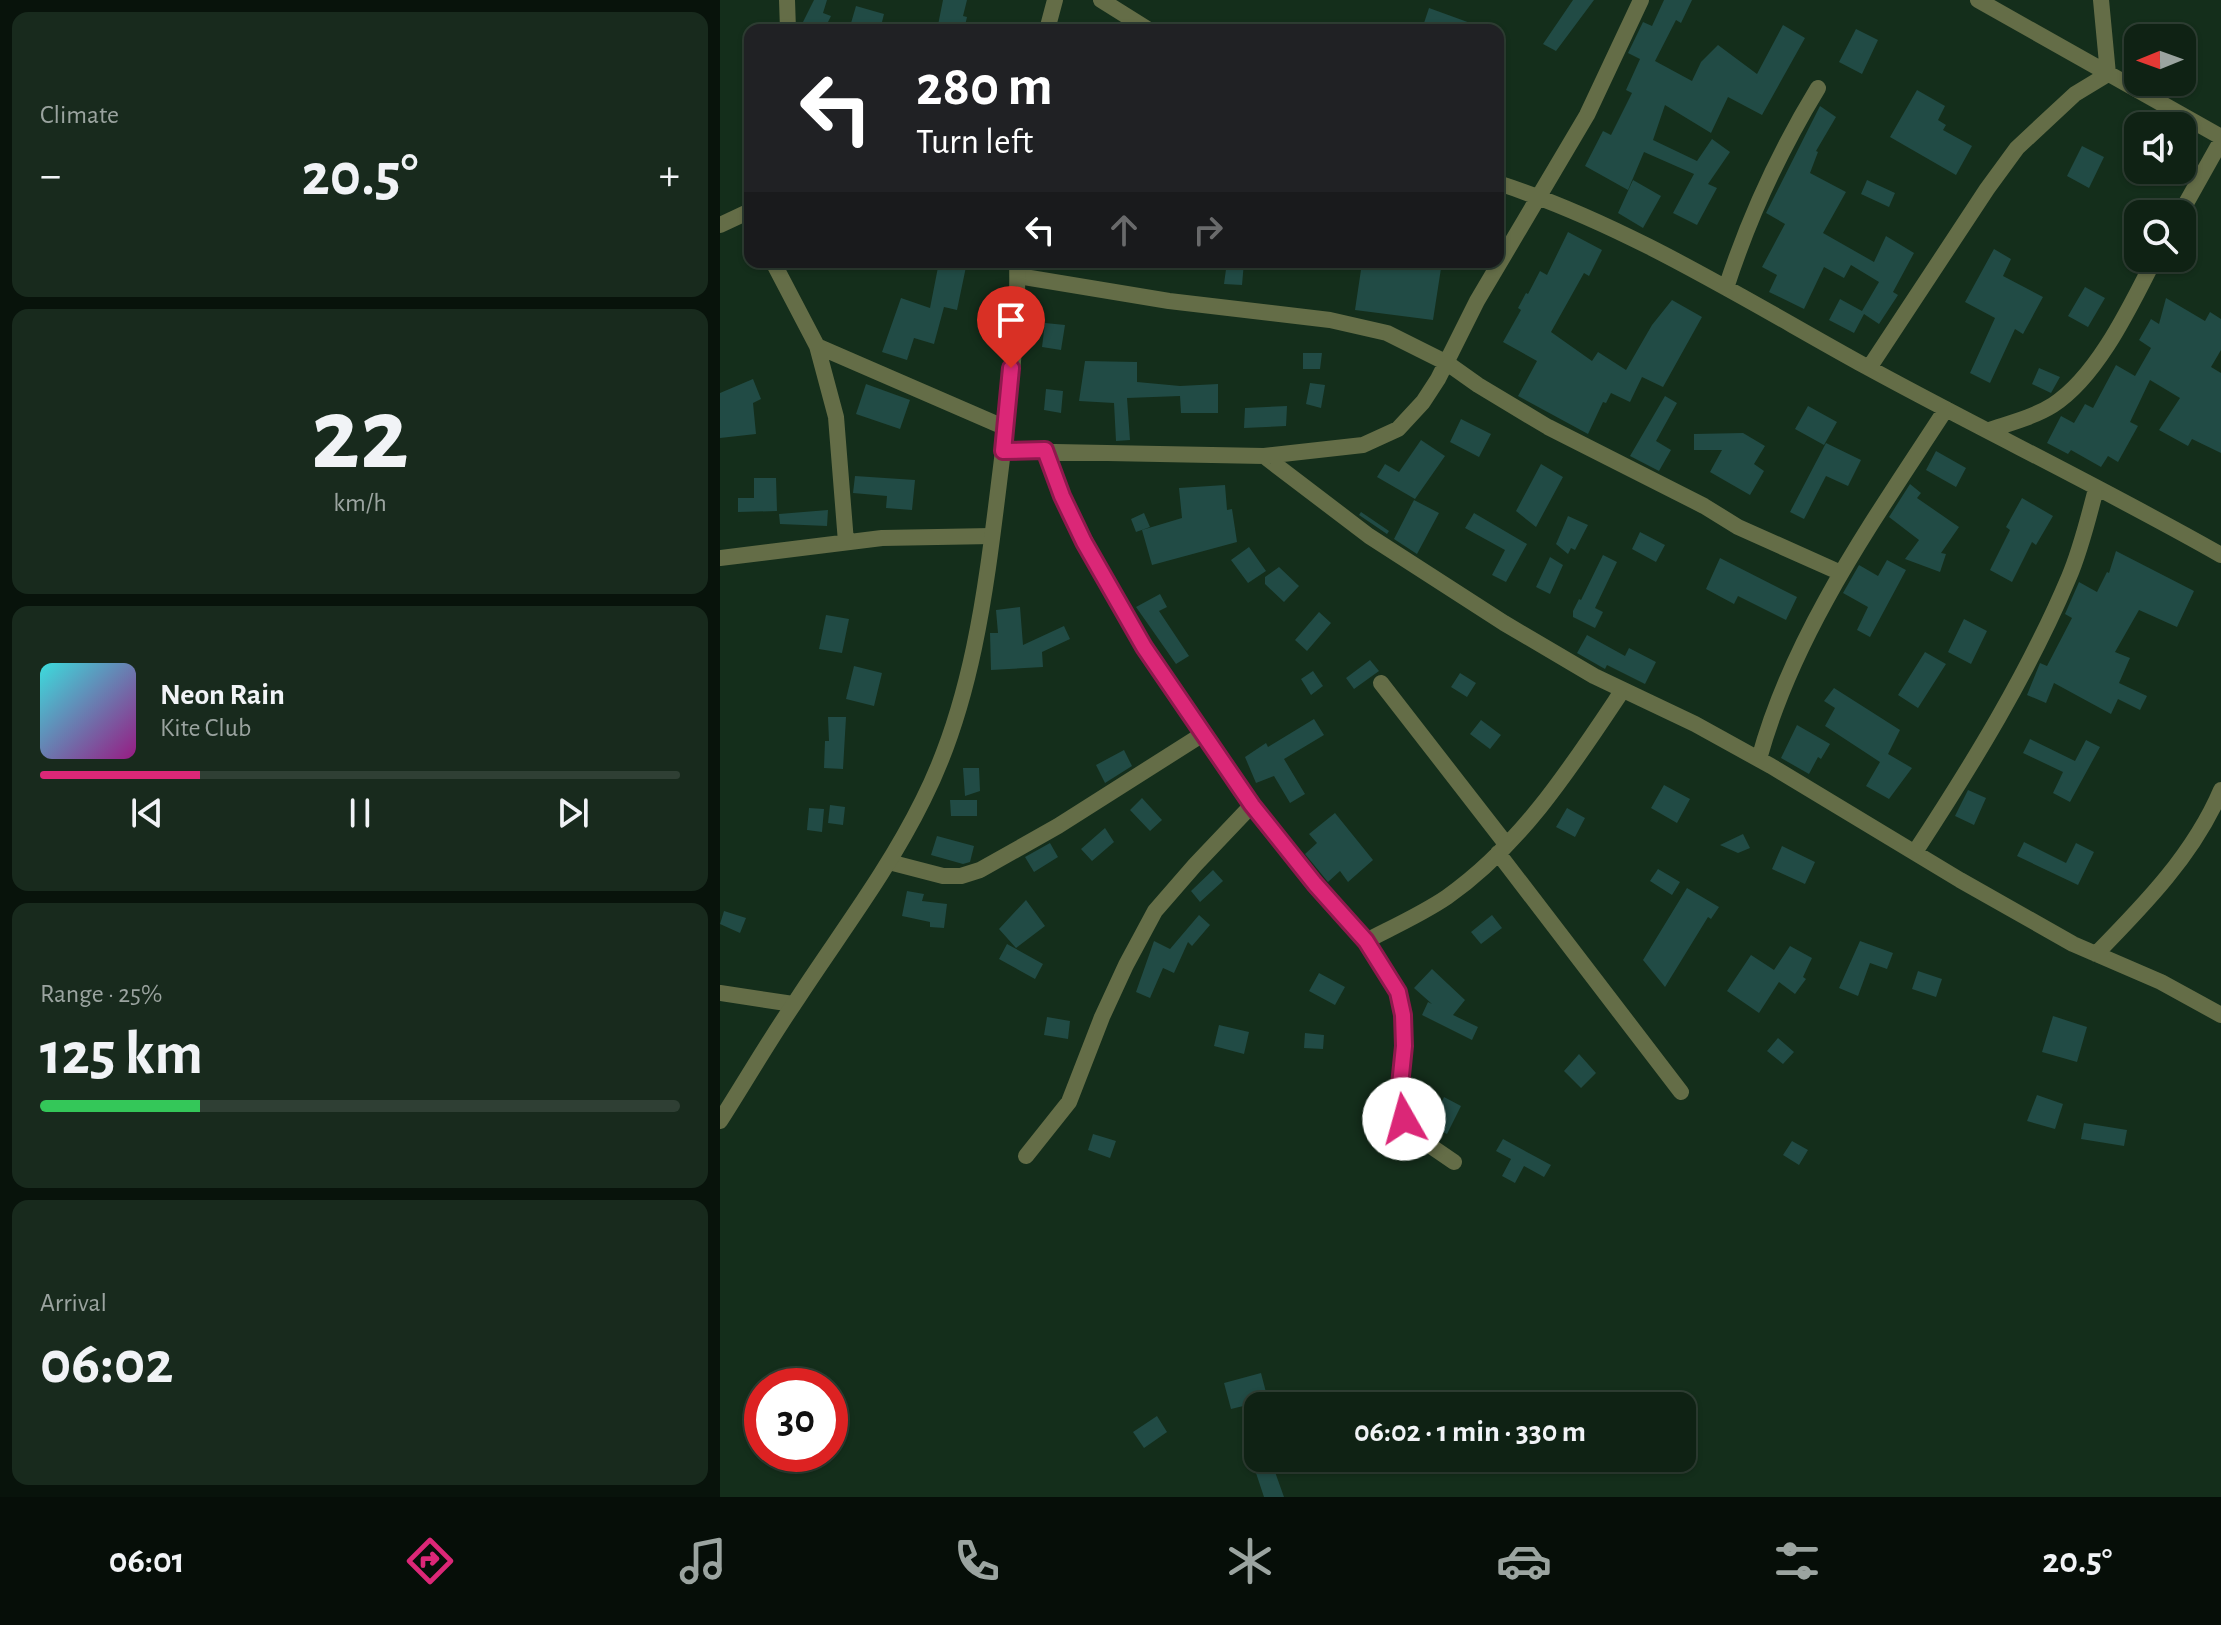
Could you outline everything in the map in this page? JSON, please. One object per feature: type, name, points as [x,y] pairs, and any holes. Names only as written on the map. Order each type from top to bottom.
[{"type":"street","points":[[787,0],[788,24]]},
{"type":"street","points":[[1049,24],[1055,0]]},
{"type":"street","points":[[1101,0],[1139,24]]},
{"type":"street","points":[[1504,256],[1587,115],[1641,0]]},
{"type":"street","points":[[2101,0],[2108,74]]},
{"type":"street","points":[[1987,2],[2221,139],[2188,200]]},
{"type":"street","points":[[1869,368],[2017,148],[2075,94],[2108,74]]},
{"type":"street","points":[[1726,288],[1764,185],[1818,88]]},
{"type":"street","points":[[1504,185],[1540,197],[1726,288],[1869,368],[2220,553]]},
{"type":"street","points":[[720,225],[744,217]]},
{"type":"street","points":[[776,268],[817,346],[836,417],[846,542]]},
{"type":"street","points":[[1003,451],[1264,456],[1335,450],[1377,440],[1398,429],[1423,402],[1497,268]]},
{"type":"street","points":[[720,1121],[793,1004],[889,862],[924,798],[947,744],[970,669],[982,610],[1006,428],[1017,269],[1169,301],[1330,320],[1387,333],[1447,363],[1548,427],[1704,506],[1738,527],[1841,573]]},
{"type":"street","points":[[1989,430],[2044,409],[2066,395],[2097,359],[2148,272]]},
{"type":"street","points":[[817,346],[1006,428]]},
{"type":"street","points":[[1759,759],[1767,729],[1806,636],[1841,573],[1946,409]]},
{"type":"street","points":[[1045,450],[1062,496],[1112,595],[1144,647],[1252,805],[1315,884],[1366,941],[1398,992],[1403,1015],[1404,1046],[1399,1095],[1404,1119],[1416,1136],[1454,1162]]},
{"type":"street","points":[[1264,456],[1369,536],[1504,623],[1622,691],[1695,724],[1759,759],[2073,944],[2161,982],[2221,1015]]},
{"type":"street","points":[[1915,852],[1964,777],[2041,635],[2069,576],[2096,489]]},
{"type":"street","points":[[720,558],[846,542],[992,536]]},
{"type":"street","points":[[1381,683],[1681,1092]]},
{"type":"street","points":[[1366,941],[1447,897],[1502,848],[1543,805],[1622,691]]},
{"type":"street","points":[[889,862],[943,876],[961,876],[980,870],[1071,819],[1203,734]]},
{"type":"street","points":[[2096,954],[2161,886],[2214,806],[2221,790]]},
{"type":"street","points":[[1026,1156],[1069,1102],[1102,1017],[1155,911],[1252,805]]},
{"type":"street","points":[[720,993],[793,1004]]},
{"type":"building","points":[[814,0],[827,0],[823,13],[831,16],[827,24],[802,24]]},
{"type":"building","points":[[943,0],[967,0],[963,16],[967,17],[965,24],[938,24]]},
{"type":"building","points":[[1573,0],[1594,0],[1556,51],[1543,44]]},
{"type":"building","points":[[1664,0],[1692,0],[1681,23],[1676,20],[1655,61],[1692,81],[1701,62],[1718,45],[1757,74],[1783,25],[1805,38],[1762,115],[1728,97],[1711,133],[1665,105],[1653,140],[1697,161],[1712,139],[1730,152],[1708,184],[1717,188],[1697,225],[1673,213],[1694,174],[1644,152],[1628,190],[1585,166],[1603,131],[1611,135],[1632,93],[1626,90],[1640,59],[1628,53],[1643,22],[1652,26]]},
{"type":"building","points":[[856,6],[884,14],[882,24],[851,24]]},
{"type":"building","points":[[1429,8],[1473,24],[1427,24],[1424,23]]},
{"type":"building","points":[[1856,29],[1878,40],[1862,74],[1839,62]]},
{"type":"building","points":[[1917,90],[1945,106],[1938,120],[1946,125],[1943,130],[1972,146],[1956,175],[1890,137]]},
{"type":"building","points":[[1820,106],[1836,117],[1816,151],[1810,173],[1846,192],[1823,233],[1874,262],[1886,236],[1914,253],[1893,292],[1898,295],[1879,324],[1864,314],[1854,333],[1829,320],[1840,299],[1862,311],[1879,282],[1851,265],[1844,278],[1824,267],[1804,309],[1769,292],[1777,275],[1762,267],[1785,224],[1766,213]]},
{"type":"building","points":[[2082,146],[2104,157],[2089,188],[2067,176]]},
{"type":"building","points":[[1633,180],[1661,196],[1643,228],[1618,213]]},
{"type":"building","points":[[1867,180],[1895,193],[1889,207],[1861,194]]},
{"type":"building","points":[[1568,232],[1602,250],[1589,276],[1584,273],[1551,332],[1592,361],[1598,352],[1626,370],[1652,325],[1672,300],[1702,317],[1663,387],[1642,377],[1630,402],[1611,393],[1606,403],[1603,402],[1588,434],[1518,396],[1537,361],[1503,342],[1521,310],[1518,308],[1526,293],[1540,271],[1547,275]]},
{"type":"building","points":[[1994,249],[2011,259],[2003,276],[2043,297],[2023,334],[2015,329],[1990,383],[1970,373],[1995,318],[1965,302]]},
{"type":"building","points":[[938,268],[966,268],[957,310],[944,307],[934,344],[914,338],[907,360],[882,352],[901,298],[930,308]]},
{"type":"building","points":[[1226,268],[1243,268],[1242,285],[1224,284]]},
{"type":"building","points":[[1361,268],[1441,268],[1433,320],[1355,310]]},
{"type":"building","points":[[2085,287],[2105,298],[2088,327],[2068,316]]},
{"type":"building","points":[[2166,298],[2205,321],[2210,312],[2221,319],[2221,350],[2211,367],[2221,373],[2221,453],[2192,439],[2188,446],[2159,430],[2180,398],[2150,380],[2130,422],[2138,426],[2118,462],[2108,456],[2101,467],[2071,450],[2068,454],[2047,443],[2061,416],[2074,423],[2085,404],[2093,408],[2116,365],[2135,376],[2151,348],[2139,340],[2151,319],[2159,324]]},
{"type":"building","points":[[1045,323],[1065,325],[1061,350],[1042,347]]},
{"type":"building","points":[[1303,353],[1322,353],[1320,369],[1303,369]]},
{"type":"building","points":[[1085,361],[1137,362],[1137,382],[1180,386],[1218,384],[1218,413],[1181,413],[1180,396],[1127,398],[1130,440],[1116,441],[1114,403],[1079,401]]},
{"type":"building","points":[[2039,368],[2060,377],[2051,393],[2032,384]]},
{"type":"building","points":[[753,379],[761,399],[753,403],[756,434],[720,438],[720,393]]},
{"type":"building","points":[[1310,383],[1325,385],[1321,408],[1306,404]]},
{"type":"building","points":[[866,384],[910,400],[900,429],[856,414]]},
{"type":"building","points":[[1046,389],[1063,391],[1061,413],[1044,410]]},
{"type":"building","points":[[1665,396],[1677,403],[1656,441],[1671,450],[1659,471],[1630,456]]},
{"type":"building","points":[[1287,406],[1286,426],[1244,428],[1245,408]]},
{"type":"building","points":[[1808,406],[1837,422],[1824,445],[1795,429]]},
{"type":"building","points":[[1461,419],[1491,434],[1479,457],[1450,442]]},
{"type":"building","points":[[1743,433],[1765,446],[1754,464],[1764,471],[1750,495],[1710,472],[1722,450],[1694,450],[1694,434]]},
{"type":"building","points":[[1421,440],[1445,456],[1415,499],[1377,477],[1385,464],[1399,472]]},
{"type":"building","points":[[1826,443],[1861,460],[1848,486],[1826,476],[1804,519],[1790,512]]},
{"type":"building","points":[[1936,451],[1966,468],[1956,487],[1926,470]]},
{"type":"building","points":[[1541,464],[1563,477],[1536,527],[1516,511]]},
{"type":"building","points":[[855,476],[915,480],[912,510],[886,508],[887,496],[853,493]]},
{"type":"building","points":[[754,478],[776,478],[777,511],[738,512],[738,498],[754,498]]},
{"type":"building","points":[[1910,484],[1921,493],[1917,498],[1959,527],[1941,553],[1946,554],[1940,572],[1905,559],[1919,540],[1889,517]]},
{"type":"building","points":[[1225,485],[1227,510],[1232,509],[1237,542],[1152,565],[1142,530],[1182,518],[1179,488]]},
{"type":"building","points":[[2022,498],[2053,516],[2036,545],[2032,542],[2012,582],[1990,570],[2010,530],[2006,527]]},
{"type":"building","points":[[1414,500],[1439,513],[1417,554],[1394,539]]},
{"type":"building","points":[[828,510],[827,526],[780,524],[779,514]]},
{"type":"building","points":[[1361,512],[1389,531],[1387,534],[1359,515]]},
{"type":"building","points":[[1144,513],[1150,527],[1136,532],[1131,519]]},
{"type":"building","points":[[1474,513],[1527,544],[1506,582],[1492,575],[1505,550],[1465,528]]},
{"type":"building","points":[[1568,516],[1588,525],[1575,550],[1571,548],[1568,554],[1556,544]]},
{"type":"building","points":[[1640,532],[1665,545],[1656,562],[1632,549]]},
{"type":"building","points":[[1249,547],[1266,571],[1248,583],[1231,560]]},
{"type":"building","points":[[2116,551],[2194,591],[2177,627],[2139,610],[2115,652],[2130,658],[2119,683],[2147,696],[2140,710],[2118,699],[2111,714],[2054,683],[2046,703],[2027,695],[2040,663],[2047,666],[2072,618],[2065,614],[2079,582],[2097,592],[2109,573]]},
{"type":"building","points":[[1603,555],[1617,562],[1595,608],[1603,612],[1595,628],[1573,617],[1573,611]]},
{"type":"building","points":[[1550,557],[1563,565],[1550,594],[1536,587]]},
{"type":"building","points":[[1720,558],[1797,597],[1786,620],[1738,596],[1734,604],[1706,589]]},
{"type":"building","points":[[1887,560],[1906,570],[1870,637],[1857,630],[1868,607],[1843,593],[1859,565],[1878,576]]},
{"type":"building","points":[[1279,567],[1299,586],[1284,602],[1265,584],[1265,577]]},
{"type":"building","points":[[1160,594],[1167,607],[1159,611],[1189,656],[1176,664],[1136,607]]},
{"type":"building","points":[[1020,607],[1023,645],[1064,626],[1070,639],[1042,652],[1043,667],[991,670],[990,633],[998,633],[996,610]]},
{"type":"building","points":[[1319,612],[1331,623],[1307,651],[1295,640]]},
{"type":"building","points":[[826,615],[849,619],[842,653],[819,649]]},
{"type":"building","points":[[1964,619],[1987,631],[1971,664],[1948,652]]},
{"type":"building","points":[[1587,635],[1625,656],[1629,648],[1656,662],[1645,684],[1607,665],[1605,669],[1577,653]]},
{"type":"building","points":[[1925,652],[1946,664],[1918,708],[1898,695]]},
{"type":"building","points":[[1370,660],[1379,671],[1354,689],[1346,678]]},
{"type":"building","points":[[854,666],[882,673],[874,706],[846,699]]},
{"type":"building","points":[[1313,671],[1323,686],[1311,695],[1301,679]]},
{"type":"building","points":[[1460,673],[1476,683],[1467,697],[1451,687]]},
{"type":"building","points":[[1834,688],[1900,730],[1888,754],[1912,768],[1889,799],[1866,786],[1880,762],[1825,726],[1835,708],[1824,701]]},
{"type":"building","points":[[828,717],[846,717],[843,769],[824,768],[825,741],[829,741]]},
{"type":"building","points":[[1314,719],[1324,735],[1284,759],[1305,794],[1290,803],[1274,776],[1256,783],[1245,757]]},
{"type":"building","points":[[1481,720],[1501,735],[1490,749],[1470,734]]},
{"type":"building","points":[[1797,725],[1830,744],[1809,774],[1781,758]]},
{"type":"building","points":[[2030,739],[2075,761],[2086,740],[2100,747],[2070,802],[2053,793],[2063,772],[2023,753]]},
{"type":"building","points":[[1124,750],[1132,766],[1105,783],[1096,765]]},
{"type":"building","points":[[963,768],[979,768],[980,791],[965,796]]},
{"type":"building","points":[[1664,785],[1690,799],[1677,823],[1651,808]]},
{"type":"building","points":[[1968,790],[1986,798],[1974,825],[1955,816]]},
{"type":"building","points":[[1142,798],[1162,820],[1150,831],[1130,810]]},
{"type":"building","points":[[950,800],[977,800],[977,816],[951,816]]},
{"type":"building","points":[[830,805],[845,807],[843,825],[828,823]]},
{"type":"building","points":[[809,808],[824,809],[822,832],[807,830]]},
{"type":"building","points":[[1567,808],[1585,818],[1575,837],[1556,827]]},
{"type":"building","points":[[1335,813],[1373,860],[1348,882],[1340,871],[1328,882],[1305,854],[1317,843],[1309,834]]},
{"type":"building","points":[[1105,828],[1114,842],[1092,861],[1081,849]]},
{"type":"building","points":[[1743,834],[1750,848],[1738,853],[1720,845]]},
{"type":"building","points":[[937,836],[974,846],[970,862],[963,864],[931,855]]},
{"type":"building","points":[[2024,842],[2066,863],[2076,843],[2094,852],[2078,885],[2017,856]]},
{"type":"building","points":[[1050,843],[1058,857],[1034,872],[1025,857]]},
{"type":"building","points":[[1782,846],[1815,862],[1805,884],[1772,869]]},
{"type":"building","points":[[1658,869],[1680,882],[1672,895],[1650,881]]},
{"type":"building","points":[[1213,870],[1223,881],[1200,902],[1191,891]]},
{"type":"building","points":[[1687,888],[1719,907],[1711,919],[1708,917],[1665,987],[1643,960]]},
{"type":"building","points":[[907,891],[924,894],[922,901],[947,904],[944,928],[930,927],[930,922],[902,916]]},
{"type":"building","points":[[1026,900],[1045,926],[1016,948],[999,929]]},
{"type":"building","points":[[724,911],[746,918],[740,933],[720,924]]},
{"type":"building","points":[[1199,915],[1210,925],[1192,946],[1188,942],[1174,973],[1163,968],[1150,998],[1136,992],[1154,941],[1170,949]]},
{"type":"building","points":[[1492,915],[1502,928],[1481,944],[1471,932]]},
{"type":"building","points":[[1860,941],[1893,953],[1887,969],[1870,963],[1858,996],[1839,988]]},
{"type":"building","points":[[1007,944],[1043,964],[1035,979],[999,959]]},
{"type":"building","points":[[1790,946],[1812,958],[1803,977],[1806,979],[1795,994],[1779,982],[1759,1013],[1727,991],[1751,955],[1774,970]]},
{"type":"building","points":[[1432,969],[1465,1000],[1453,1015],[1478,1027],[1472,1040],[1422,1015],[1428,1002],[1432,1004],[1414,988]]},
{"type":"building","points":[[1918,971],[1942,979],[1936,997],[1912,989]]},
{"type":"building","points":[[1319,973],[1345,987],[1335,1005],[1309,991]]},
{"type":"building","points":[[2053,1016],[2087,1027],[2077,1062],[2042,1052]]},
{"type":"building","points":[[1047,1017],[1070,1021],[1068,1039],[1044,1035]]},
{"type":"building","points":[[1219,1025],[1249,1032],[1244,1054],[1214,1046]]},
{"type":"building","points":[[1305,1033],[1324,1035],[1323,1049],[1304,1048]]},
{"type":"building","points":[[1778,1038],[1794,1052],[1783,1064],[1767,1051]]},
{"type":"building","points":[[1579,1054],[1596,1073],[1581,1088],[1564,1071]]},
{"type":"building","points":[[2037,1095],[2063,1104],[2055,1129],[2027,1121]]},
{"type":"building","points":[[1444,1097],[1461,1106],[1447,1134],[1430,1126]]},
{"type":"building","points":[[2084,1123],[2127,1130],[2124,1146],[2081,1139]]},
{"type":"building","points":[[1093,1134],[1116,1141],[1110,1158],[1088,1150]]},
{"type":"building","points":[[1503,1139],[1551,1165],[1544,1177],[1524,1166],[1515,1183],[1502,1176],[1511,1159],[1496,1151]]},
{"type":"building","points":[[1792,1141],[1808,1150],[1799,1165],[1783,1155]]},
{"type":"building","points":[[1261,1373],[1266,1392],[1244,1392],[1244,1406],[1231,1409],[1224,1383]]},
{"type":"building","points":[[1157,1416],[1167,1432],[1144,1448],[1133,1432]]},
{"type":"building","points":[[1256,1472],[1275,1472],[1284,1497],[1264,1497]]},
{"type":"route","points":[[1011,368],[1003,451],[1045,450],[1084,542],[1144,647],[1252,805],[1315,884],[1366,941],[1398,992],[1403,1015],[1404,1046],[1399,1095],[1404,1119]]}]
